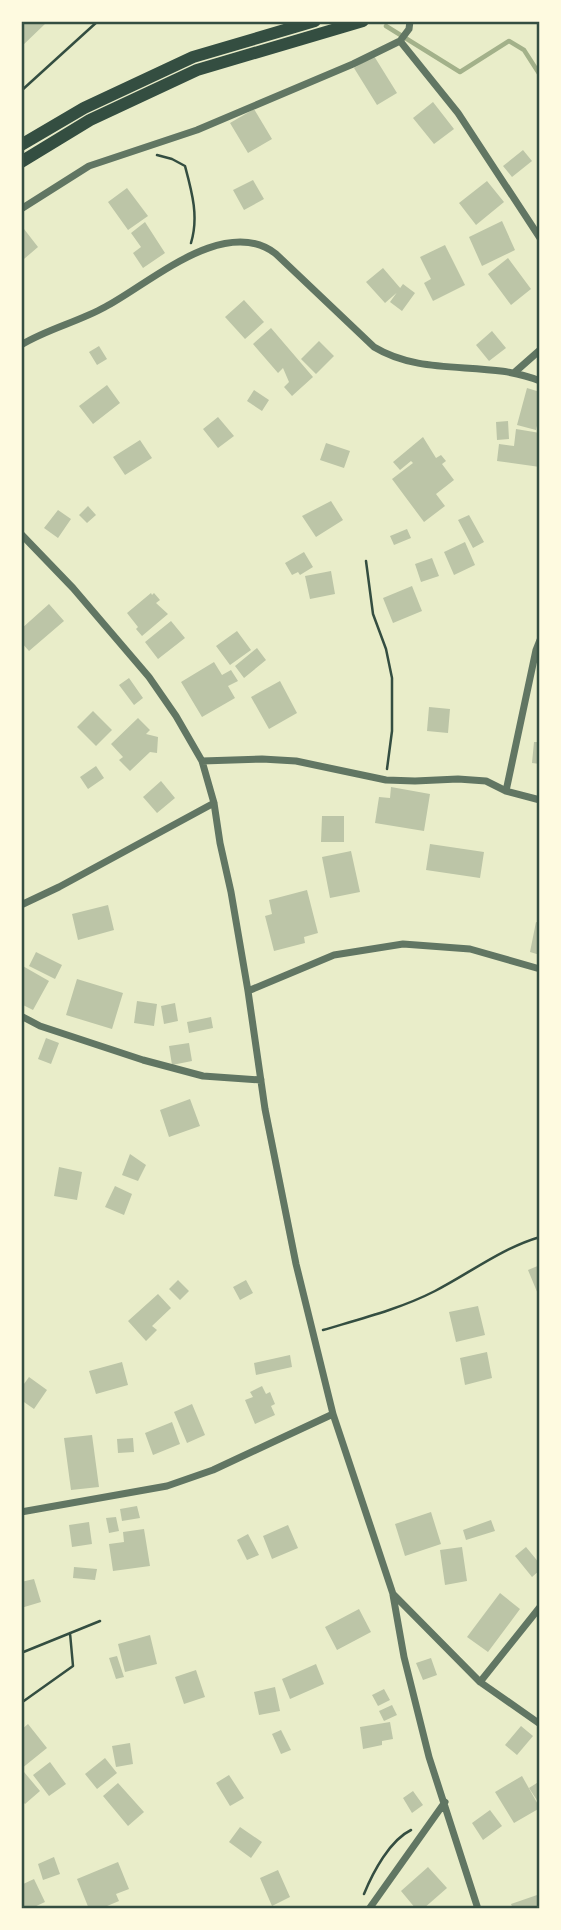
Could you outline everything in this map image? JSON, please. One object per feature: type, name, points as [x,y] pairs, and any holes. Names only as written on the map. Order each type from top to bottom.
[{"type":"highway","points":[[21,145],[84,108],[192,57],[315,21]]},
{"type":"highway","points":[[21,162],[90,120],[197,70],[363,21]]},
{"type":"street","points":[[21,209],[89,166],[197,130],[353,64],[400,41],[410,29],[410,21]]},
{"type":"street","points":[[400,41],[458,113],[540,238]]},
{"type":"street","points":[[21,345],[105,307],[188,256],[208,247],[250,242],[264,244],[374,347],[386,355],[428,366],[515,372],[540,381]]},
{"type":"street","points":[[515,372],[540,350]]},
{"type":"street","points":[[21,534],[73,588],[149,677],[202,761],[214,803],[248,991],[265,1109],[296,1264],[332,1413],[393,1594],[404,1657],[429,1757],[478,1909]]},
{"type":"street","points":[[506,791],[540,640]]},
{"type":"street","points":[[202,761],[296,761],[386,780],[486,781],[506,791],[540,800]]},
{"type":"street","points":[[21,905],[214,803]]},
{"type":"street","points":[[248,991],[334,955],[403,944],[470,950],[540,968]]},
{"type":"street","points":[[21,1016],[75,1038],[203,1076],[261,1080]]},
{"type":"street","points":[[21,1512],[167,1486],[213,1470],[332,1413]]},
{"type":"street","points":[[393,1594],[480,1682],[540,1724]]},
{"type":"street","points":[[480,1682],[540,1607]]},
{"type":"street","points":[[369,1909],[444,1802]]},
{"type":"path","points":[[21,91],[98,21]]},
{"type":"path","points":[[138,151],[172,159],[185,166],[196,226],[188,256]]},
{"type":"path","points":[[366,561],[373,614],[386,649],[392,678],[392,731],[386,780]]},
{"type":"path","points":[[313,1333],[379,1313],[433,1292],[516,1245],[540,1237]]},
{"type":"path","points":[[21,1653],[100,1621]]},
{"type":"path","points":[[21,1703],[72,1666],[70,1633]]},
{"type":"path","points":[[363,1897],[383,1858],[404,1833],[430,1821]]},
{"type":"building","points":[[21,21],[46,23],[21,47]]},
{"type":"building","points":[[374,56],[397,93],[377,105],[354,68]]},
{"type":"building","points":[[433,102],[454,129],[434,144],[413,118]]},
{"type":"building","points":[[254,109],[272,139],[248,153],[230,123]]},
{"type":"building","points":[[523,150],[532,161],[512,177],[503,166]]},
{"type":"building","points":[[253,180],[264,199],[244,210],[233,190]]},
{"type":"building","points":[[487,181],[504,202],[476,225],[459,203]]},
{"type":"building","points":[[127,188],[148,216],[128,230],[108,202]]},
{"type":"building","points":[[502,221],[515,250],[482,266],[469,237]]},
{"type":"building","points":[[145,222],[165,253],[143,268],[133,253],[141,247],[131,233]]},
{"type":"building","points":[[24,229],[38,247],[24,259],[21,255],[21,231]]},
{"type":"building","points":[[445,245],[465,285],[433,301],[424,283],[431,279],[420,257]]},
{"type":"building","points":[[508,258],[531,289],[511,305],[488,274]]},
{"type":"building","points":[[383,268],[401,289],[385,303],[366,282]]},
{"type":"building","points":[[403,284],[415,293],[402,311],[390,302]]},
{"type":"building","points":[[244,300],[264,322],[245,339],[225,317]]},
{"type":"building","points":[[271,328],[313,377],[292,396],[284,387],[289,382],[283,368],[278,373],[253,344]]},
{"type":"building","points":[[492,331],[506,348],[489,361],[476,345]]},
{"type":"building","points":[[319,341],[334,356],[316,374],[301,359]]},
{"type":"building","points":[[99,346],[107,359],[97,365],[89,352]]},
{"type":"building","points":[[107,385],[120,403],[93,424],[79,406]]},
{"type":"building","points":[[527,388],[540,392],[540,413],[536,430],[517,425]]},
{"type":"building","points":[[254,390],[269,400],[262,411],[247,401]]},
{"type":"building","points":[[218,417],[234,436],[218,448],[203,429]]},
{"type":"building","points":[[508,421],[509,439],[497,440],[496,422]]},
{"type":"building","points":[[516,429],[540,433],[540,467],[497,461],[499,444],[514,446]]},
{"type":"building","points":[[423,437],[436,458],[441,455],[446,461],[442,464],[454,480],[436,494],[445,506],[424,522],[392,479],[413,463],[411,461],[400,470],[393,462]]},
{"type":"building","points":[[140,440],[152,458],[125,475],[113,457]]},
{"type":"building","points":[[326,443],[350,451],[344,468],[320,460]]},
{"type":"building","points":[[331,501],[343,520],[316,537],[302,516]]},
{"type":"building","points":[[88,506],[96,515],[87,523],[79,515]]},
{"type":"building","points":[[58,510],[71,519],[58,538],[44,528]]},
{"type":"building","points":[[469,515],[484,542],[473,548],[458,520]]},
{"type":"building","points":[[407,529],[411,538],[394,545],[390,536]]},
{"type":"building","points":[[465,542],[475,565],[454,575],[444,552]]},
{"type":"building","points":[[304,552],[313,567],[300,575],[298,572],[292,575],[285,563]]},
{"type":"building","points":[[432,558],[439,576],[421,582],[415,564]]},
{"type":"building","points":[[331,571],[335,594],[310,599],[305,576]]},
{"type":"building","points":[[412,586],[422,611],[393,623],[383,598]]},
{"type":"building","points":[[151,593],[160,600],[156,603],[168,614],[142,636],[127,613]]},
{"type":"building","points":[[49,604],[64,621],[29,651],[21,642],[21,629]]},
{"type":"building","points":[[171,621],[185,638],[158,659],[145,642]]},
{"type":"building","points":[[237,631],[251,650],[230,665],[216,646]]},
{"type":"building","points":[[257,648],[266,660],[244,678],[235,666]]},
{"type":"building","points":[[214,662],[222,675],[231,670],[238,681],[228,686],[235,698],[202,717],[181,682]]},
{"type":"building","points":[[129,678],[143,698],[134,705],[119,685]]},
{"type":"building","points":[[280,681],[297,713],[269,729],[251,697]]},
{"type":"building","points":[[429,707],[450,709],[448,733],[427,731]]},
{"type":"building","points":[[93,711],[112,730],[96,746],[77,727]]},
{"type":"building","points":[[138,718],[150,730],[146,734],[158,737],[157,753],[150,752],[130,771],[119,760],[123,757],[111,744]]},
{"type":"building","points":[[534,742],[540,742],[540,764],[532,763]]},
{"type":"building","points":[[96,766],[104,778],[88,789],[80,777]]},
{"type":"building","points":[[161,781],[175,798],[157,813],[143,797]]},
{"type":"building","points":[[391,787],[430,794],[424,831],[375,823],[379,797],[390,798]]},
{"type":"building","points":[[322,816],[344,816],[344,842],[321,842]]},
{"type":"building","points":[[430,844],[484,852],[480,878],[426,870]]},
{"type":"building","points":[[351,851],[360,892],[330,898],[322,857]]},
{"type":"building","points":[[307,890],[318,933],[304,937],[305,943],[274,951],[265,916],[272,914],[269,900]]},
{"type":"building","points":[[108,905],[114,930],[78,940],[72,914]]},
{"type":"building","points":[[536,922],[540,923],[540,955],[530,952]]},
{"type":"building","points":[[36,952],[62,965],[55,979],[29,966]]},
{"type":"building","points":[[21,965],[49,981],[33,1010],[21,1004]]},
{"type":"building","points":[[77,979],[123,993],[112,1029],[66,1015]]},
{"type":"building","points":[[137,1001],[157,1004],[154,1026],[134,1023]]},
{"type":"building","points":[[175,1003],[178,1021],[164,1024],[161,1006]]},
{"type":"building","points":[[211,1017],[213,1028],[189,1033],[187,1022]]},
{"type":"building","points":[[46,1038],[59,1043],[51,1064],[38,1059]]},
{"type":"building","points":[[189,1043],[192,1061],[172,1065],[169,1046]]},
{"type":"building","points":[[190,1099],[200,1126],[169,1137],[160,1110]]},
{"type":"building","points":[[130,1154],[146,1165],[138,1181],[122,1175]]},
{"type":"building","points":[[59,1167],[82,1172],[77,1200],[54,1196]]},
{"type":"building","points":[[115,1186],[132,1194],[124,1215],[105,1207]]},
{"type":"building","points":[[540,1265],[540,1299],[528,1270]]},
{"type":"building","points":[[178,1280],[189,1291],[180,1300],[169,1289]]},
{"type":"building","points":[[246,1280],[253,1293],[240,1300],[233,1287]]},
{"type":"building","points":[[158,1294],[171,1308],[152,1326],[157,1330],[146,1341],[128,1321]]},
{"type":"building","points":[[478,1306],[485,1335],[456,1342],[449,1312]]},
{"type":"building","points":[[487,1352],[492,1378],[465,1385],[460,1358]]},
{"type":"building","points":[[290,1355],[292,1367],[256,1375],[254,1363]]},
{"type":"building","points":[[122,1362],[128,1385],[96,1394],[89,1371]]},
{"type":"building","points":[[29,1377],[47,1390],[34,1409],[21,1400],[21,1388]]},
{"type":"building","points":[[262,1386],[266,1394],[270,1392],[275,1404],[271,1406],[275,1415],[255,1424],[245,1400],[253,1397],[250,1392]]},
{"type":"building","points":[[192,1404],[205,1435],[187,1443],[174,1412]]},
{"type":"building","points":[[172,1422],[180,1444],[153,1455],[145,1433]]},
{"type":"building","points":[[92,1435],[99,1487],[71,1490],[64,1438]]},
{"type":"building","points":[[133,1438],[134,1452],[118,1453],[117,1439]]},
{"type":"building","points":[[137,1506],[140,1518],[122,1521],[120,1509]]},
{"type":"building","points":[[431,1512],[441,1544],[405,1556],[395,1524]]},
{"type":"building","points":[[116,1517],[119,1531],[109,1533],[106,1518]]},
{"type":"building","points":[[491,1520],[495,1531],[466,1540],[463,1530]]},
{"type":"building","points":[[89,1522],[92,1544],[72,1547],[69,1525]]},
{"type":"building","points":[[288,1525],[298,1548],[272,1559],[263,1536]]},
{"type":"building","points":[[144,1529],[150,1566],[113,1571],[109,1544],[124,1542],[123,1532]]},
{"type":"building","points":[[248,1534],[259,1555],[247,1560],[237,1540]]},
{"type":"building","points":[[462,1547],[467,1581],[445,1585],[440,1550]]},
{"type":"building","points":[[526,1547],[540,1564],[540,1570],[532,1577],[515,1556]]},
{"type":"building","points":[[74,1567],[97,1569],[95,1580],[73,1578]]},
{"type":"building","points":[[34,1579],[41,1602],[21,1608],[21,1582]]},
{"type":"building","points":[[500,1593],[520,1609],[488,1652],[467,1637]]},
{"type":"building","points":[[359,1609],[371,1632],[337,1650],[325,1627]]},
{"type":"building","points":[[150,1635],[157,1664],[125,1672],[118,1644]]},
{"type":"building","points":[[117,1656],[124,1677],[116,1679],[109,1658]]},
{"type":"building","points":[[431,1658],[437,1675],[423,1680],[416,1663]]},
{"type":"building","points":[[316,1664],[324,1684],[290,1699],[282,1679]]},
{"type":"building","points":[[196,1670],[205,1697],[184,1704],[175,1677]]},
{"type":"building","points":[[275,1687],[280,1711],[259,1715],[254,1692]]},
{"type":"building","points":[[384,1689],[390,1700],[378,1706],[372,1695]]},
{"type":"building","points":[[392,1705],[397,1715],[384,1721],[379,1711]]},
{"type":"building","points":[[390,1722],[393,1739],[382,1741],[382,1745],[363,1749],[360,1727]]},
{"type":"building","points":[[28,1724],[47,1748],[21,1769],[21,1730]]},
{"type":"building","points":[[521,1726],[533,1736],[517,1755],[505,1745]]},
{"type":"building","points":[[281,1730],[291,1750],[281,1754],[272,1734]]},
{"type":"building","points":[[130,1743],[133,1764],[116,1767],[112,1746]]},
{"type":"building","points":[[105,1758],[117,1773],[97,1789],[85,1774]]},
{"type":"building","points":[[50,1762],[66,1784],[49,1796],[33,1775]]},
{"type":"building","points":[[24,1772],[40,1791],[25,1804],[21,1800],[21,1774]]},
{"type":"building","points":[[229,1775],[244,1798],[230,1806],[216,1783]]},
{"type":"building","points":[[522,1776],[540,1808],[514,1823],[495,1792]]},
{"type":"building","points":[[540,1781],[540,1805],[529,1788]]},
{"type":"building","points":[[118,1783],[144,1812],[128,1826],[103,1796]]},
{"type":"building","points":[[413,1791],[423,1805],[412,1813],[403,1798]]},
{"type":"building","points":[[490,1810],[502,1826],[483,1840],[472,1823]]},
{"type":"building","points":[[240,1827],[262,1842],[251,1858],[229,1842]]},
{"type":"building","points":[[54,1857],[60,1874],[43,1880],[38,1864]]},
{"type":"building","points":[[118,1862],[129,1889],[116,1894],[119,1901],[100,1909],[89,1909],[77,1879]]},
{"type":"building","points":[[428,1867],[447,1888],[423,1909],[416,1909],[401,1891]]},
{"type":"building","points":[[278,1870],[290,1897],[272,1906],[260,1878]]},
{"type":"building","points":[[34,1879],[45,1902],[30,1909],[21,1909],[21,1885]]},
{"type":"building","points":[[540,1894],[540,1909],[513,1909],[511,1904]]},
{"type":"waterway","points":[[386,26],[460,72],[509,41],[524,50],[540,75]]}]
